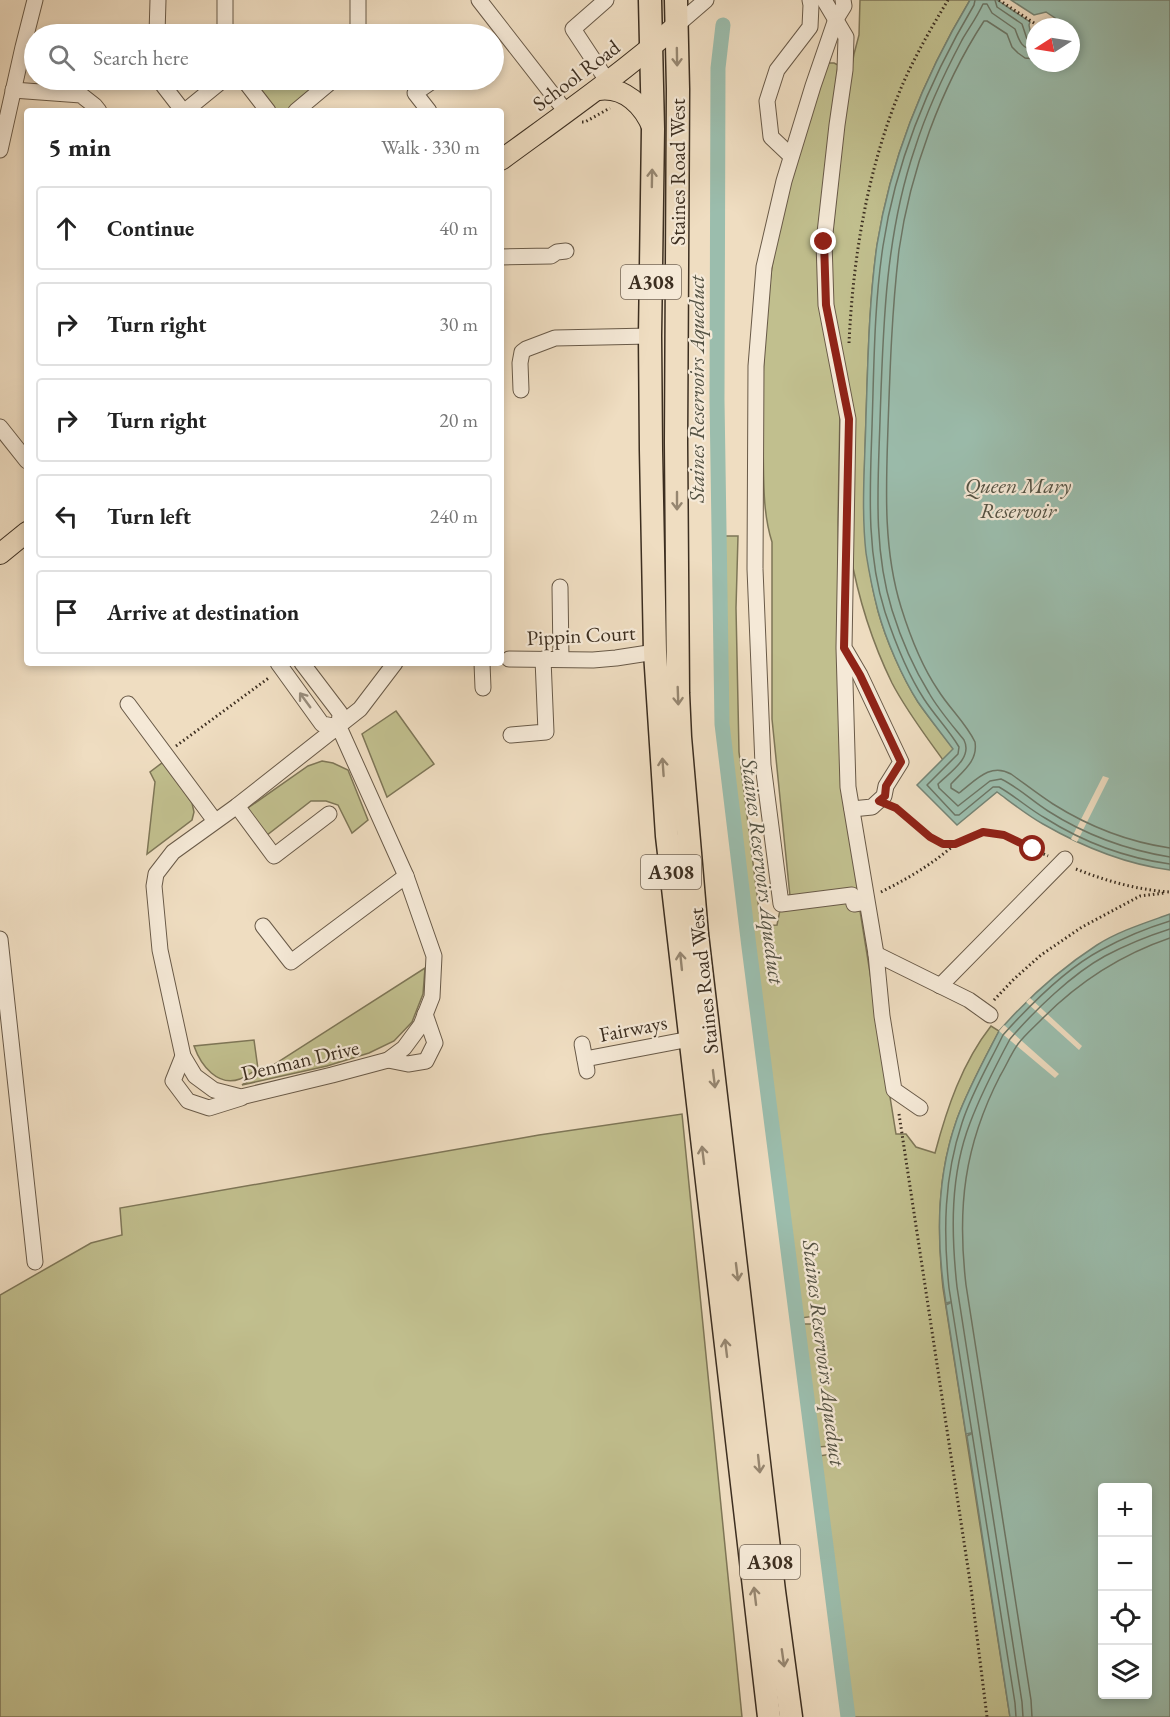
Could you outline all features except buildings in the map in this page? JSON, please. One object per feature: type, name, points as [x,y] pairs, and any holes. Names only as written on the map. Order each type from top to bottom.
[{"type":"highway","name":"A308","points":[[650,0],[651,48]]},
{"type":"highway","name":"A308","points":[[676,0],[677,25]]},
{"type":"highway","name":"Staines Road West","points":[[677,25],[676,443],[680,737],[700,956],[774,1591],[791,1717]]},
{"type":"highway","name":"Staines Road West","points":[[651,48],[653,129],[650,336],[655,652],[667,836],[769,1717]]},
{"type":"main road","name":"School Road","points":[[504,158],[603,86],[677,25]]},
{"type":"main road","points":[[603,86],[624,94],[637,103],[648,116],[653,129]]},
{"type":"main road","points":[[0,554],[24,534]]},
{"type":"street","points":[[32,24],[35,0]]},
{"type":"street","points":[[157,24],[158,0]]},
{"type":"street","points":[[225,0],[225,24]]},
{"type":"street","points":[[358,0],[358,24]]},
{"type":"street","points":[[479,0],[496,24]]},
{"type":"street","points":[[603,86],[573,29],[606,0]]},
{"type":"street","points":[[677,25],[706,0]]},
{"type":"street","points":[[791,156],[771,137],[767,101],[777,70],[810,27],[810,0]]},
{"type":"street","points":[[824,0],[834,25],[846,37],[845,70],[824,242],[826,305],[849,419],[844,648],[848,787],[876,954],[882,1016],[894,1090],[920,1108]]},
{"type":"street","points":[[843,0],[844,6],[834,25],[791,156],[764,267],[756,366],[755,569],[763,765],[781,904],[852,895],[854,904],[866,900]]},
{"type":"street","points":[[810,27],[834,25]]},
{"type":"street","points":[[504,35],[562,117]]},
{"type":"street","points":[[0,150],[13,90],[24,60]]},
{"type":"street","points":[[13,90],[81,95],[96,108]]},
{"type":"street","points":[[167,90],[182,108]]},
{"type":"street","points":[[188,108],[210,90]]},
{"type":"street","points":[[252,90],[266,108]]},
{"type":"street","points":[[300,108],[321,90]]},
{"type":"street","points":[[419,90],[415,93],[427,108]]},
{"type":"street","points":[[504,257],[551,256],[557,252],[566,251]]},
{"type":"street","points":[[521,390],[520,363],[522,352],[526,349],[555,338],[650,336]]},
{"type":"street","points":[[0,427],[24,457]]},
{"type":"street","points":[[560,587],[561,659]]},
{"type":"street","points":[[844,648],[860,675],[901,762],[886,786],[885,796],[872,807],[852,809]]},
{"type":"street","name":"Pippin Court","points":[[509,659],[616,658],[655,652]]},
{"type":"street","points":[[511,735],[546,732],[543,659]]},
{"type":"street","points":[[280,666],[322,723],[339,727],[360,709],[393,666]]},
{"type":"street","name":"Denman Drive","points":[[304,666],[340,713],[339,727],[406,876],[434,956],[432,998],[421,1025],[404,1048],[388,1060],[241,1097],[214,1090],[195,1076],[183,1056],[160,950],[154,886],[156,874],[172,852],[237,806],[339,727]]},
{"type":"street","points":[[482,666],[483,688]]},
{"type":"street","points":[[128,704],[215,821]]},
{"type":"street","points":[[237,806],[274,856],[329,814]]},
{"type":"street","points":[[940,986],[1064,861]]},
{"type":"street","points":[[263,926],[291,962],[406,876]]},
{"type":"street","points":[[0,939],[35,1262]]},
{"type":"street","points":[[876,954],[969,1000],[987,1013]]},
{"type":"street","points":[[388,1060],[408,1064],[426,1061],[435,1043],[425,1014]]},
{"type":"street","name":"Fairways","points":[[584,1058],[690,1039]]},
{"type":"street","points":[[183,1056],[173,1081],[188,1101],[209,1108],[241,1097]]},
{"type":"street","points":[[0,1083],[16,1081]]},
{"type":"path","points":[[849,345],[856,258],[882,144],[900,93],[923,43],[948,0]]},
{"type":"path","points":[[999,0],[1026,18]]},
{"type":"path","points":[[562,117],[585,122],[616,104]]},
{"type":"path","points":[[165,754],[280,666]]},
{"type":"path","points":[[879,801],[896,808],[930,837],[943,844],[955,844]]},
{"type":"path","points":[[866,900],[937,860],[955,844],[983,832],[1004,835],[1103,879],[1146,890],[1170,892]]},
{"type":"path","points":[[987,1013],[1015,978],[1041,955],[1082,927],[1140,896],[1170,892]]},
{"type":"path","points":[[899,1114],[971,1588],[987,1717]]},
{"type":"shaded area","points":[[860,0],[970,0],[924,87],[891,180],[874,266],[867,374],[864,514],[872,586],[885,634],[906,681],[922,708],[954,749],[943,760],[903,703],[878,652],[866,619],[850,552],[830,256],[848,86],[859,35]]},
{"type":"shaded area","points":[[826,63],[838,65],[820,222],[840,410],[838,522],[840,677],[860,911],[896,1134],[906,1134],[916,1147],[935,1153],[950,1103],[972,1055],[991,1026],[999,1031],[966,1097],[950,1140],[940,1203],[940,1245],[943,1288],[1010,1717],[853,1717],[819,1456],[831,1454],[831,1446],[818,1447],[802,1324],[815,1324],[815,1316],[801,1318],[733,775],[728,727],[725,536],[738,536],[736,608],[739,752],[761,926],[777,925],[780,910],[791,906],[772,719],[772,542],[764,493],[764,347],[770,283],[780,220],[795,157]]},
{"type":"shaded area","points":[[259,90],[312,90],[291,108],[273,108]]},
{"type":"shaded area","points":[[396,711],[434,764],[387,797],[362,734]]},
{"type":"shaded area","points":[[322,761],[348,770],[368,820],[352,833],[338,805],[326,801],[311,801],[258,842],[245,810],[308,766]]},
{"type":"shaded area","points":[[162,763],[166,765],[192,803],[194,812],[192,820],[147,854],[155,782],[150,772]]},
{"type":"shaded area","points":[[425,968],[423,994],[412,1022],[394,1041],[369,1053],[327,1066],[242,1085]]},
{"type":"shaded area","points":[[254,1040],[258,1069],[232,1081],[211,1073],[201,1061],[194,1046]]},
{"type":"shaded area","points":[[682,1114],[742,1717],[0,1717],[0,1295],[91,1243],[122,1235],[120,1208],[539,1135]]},
{"type":"water","name":"Queen Mary Reservoir","points":[[970,0],[997,0],[1026,19],[1026,72],[1080,72],[1080,18],[1055,18],[1046,12],[1034,15],[1011,0],[1170,0],[1170,870],[1137,864],[1089,847],[1037,820],[997,792],[957,825],[917,785],[953,749],[918,702],[900,670],[876,604],[865,536],[867,374],[874,266],[891,180],[924,87]]},
{"type":"water","points":[[1170,914],[1170,1717],[1010,1717],[967,1436],[971,1433],[966,1434],[946,1305],[950,1302],[946,1303],[943,1280],[940,1210],[945,1164],[961,1108],[999,1031],[1021,1007],[1070,964],[1097,945],[1132,928]]},
{"type":"pier","points":[[1103,776],[1109,778],[1077,842],[1071,839]]},
{"type":"pier","points":[[1030,998],[1082,1046],[1079,1050],[1026,1002]]},
{"type":"pier","points":[[1004,1025],[1059,1074],[1055,1078],[999,1031]]},
{"type":"waterway","name":"Staines Reservoirs Aqueduct","points":[[723,25],[718,68],[717,400],[722,724],[848,1717]]},
{"type":"route","points":[[824,242],[826,305],[849,419],[844,648],[860,675],[901,762],[886,786],[885,796],[879,801],[896,808],[930,837],[943,844],[955,844],[983,832],[1004,835],[1033,849]]}]
